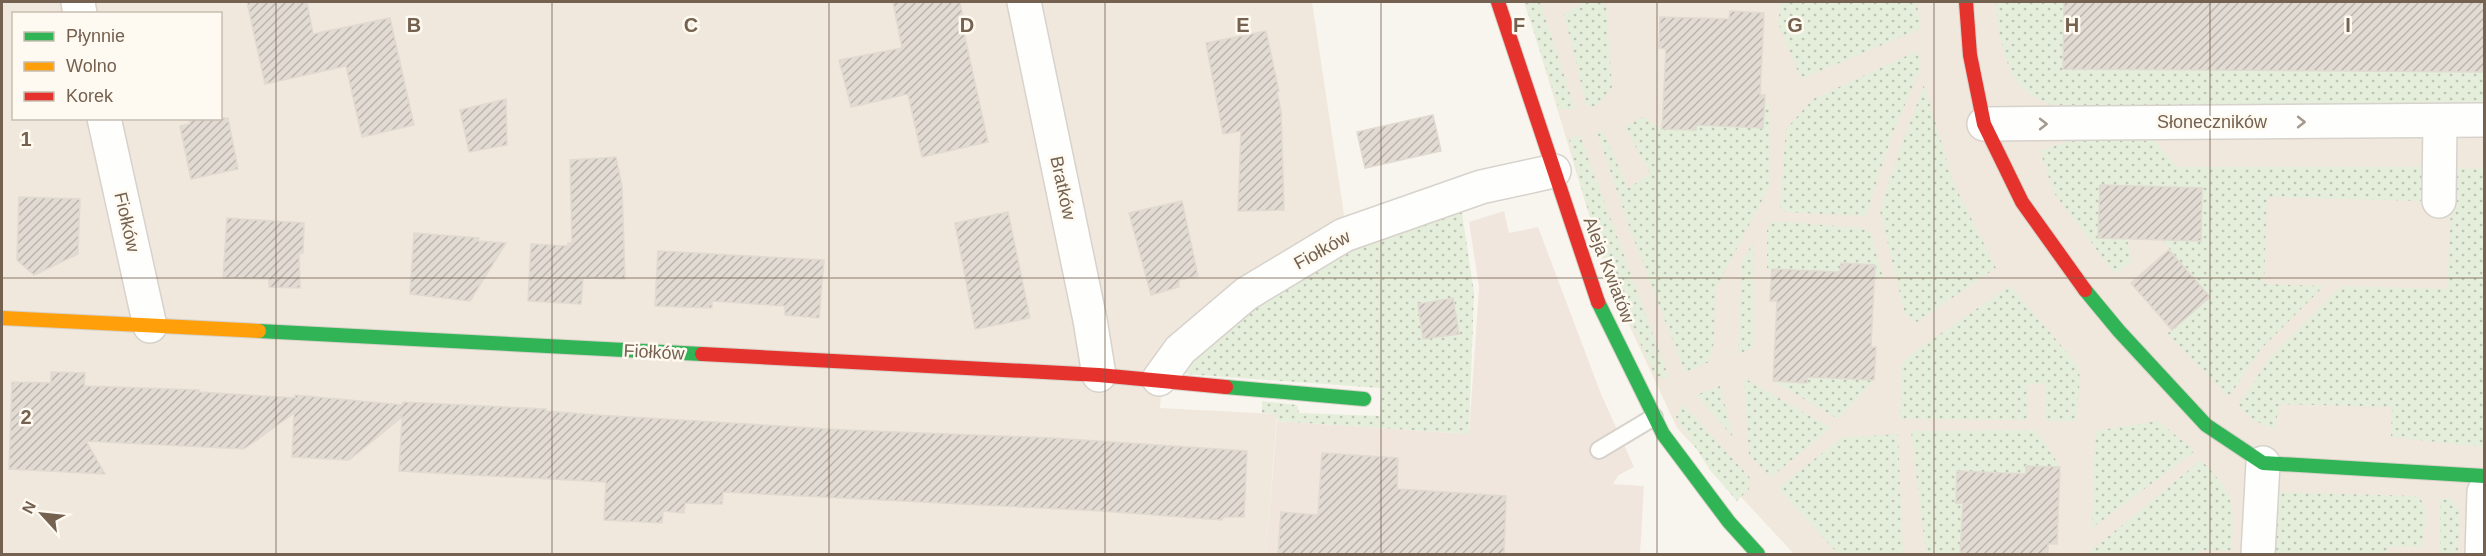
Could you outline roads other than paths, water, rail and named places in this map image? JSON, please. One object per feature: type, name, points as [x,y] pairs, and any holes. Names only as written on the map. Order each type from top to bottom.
[{"type":"street","name":"Bratków","points":[[1024,2],[1090,320],[1099,375]]},
{"type":"street","name":"Aleja Kwiatów","points":[[1498,2],[1601,310],[1663,434],[1729,522],[1758,555]]},
{"type":"street","points":[[1966,2],[1970,55],[1984,124],[2022,202],[2081,285],[2119,331],[2206,425],[2263,462],[2484,476]]},
{"type":"street","name":"Fiołków","points":[[104,120],[150,326]]},
{"type":"street","name":"Słoneczników","points":[[1984,124],[2484,120]]},
{"type":"street","points":[[2439,201],[2440,121]]},
{"type":"street","name":"Fiołków","points":[[1159,379],[1180,350],[1246,294],[1344,235],[1481,187],[1554,171]]},
{"type":"street","name":"Fiołków","points":[[2,318],[1099,375],[1364,399]]},
{"type":"street","points":[[2258,555],[2263,462]]},
{"type":"street","points":[[2482,555],[2484,492]]},
{"type":"lane","points":[[1599,450],[1654,417]]}]
